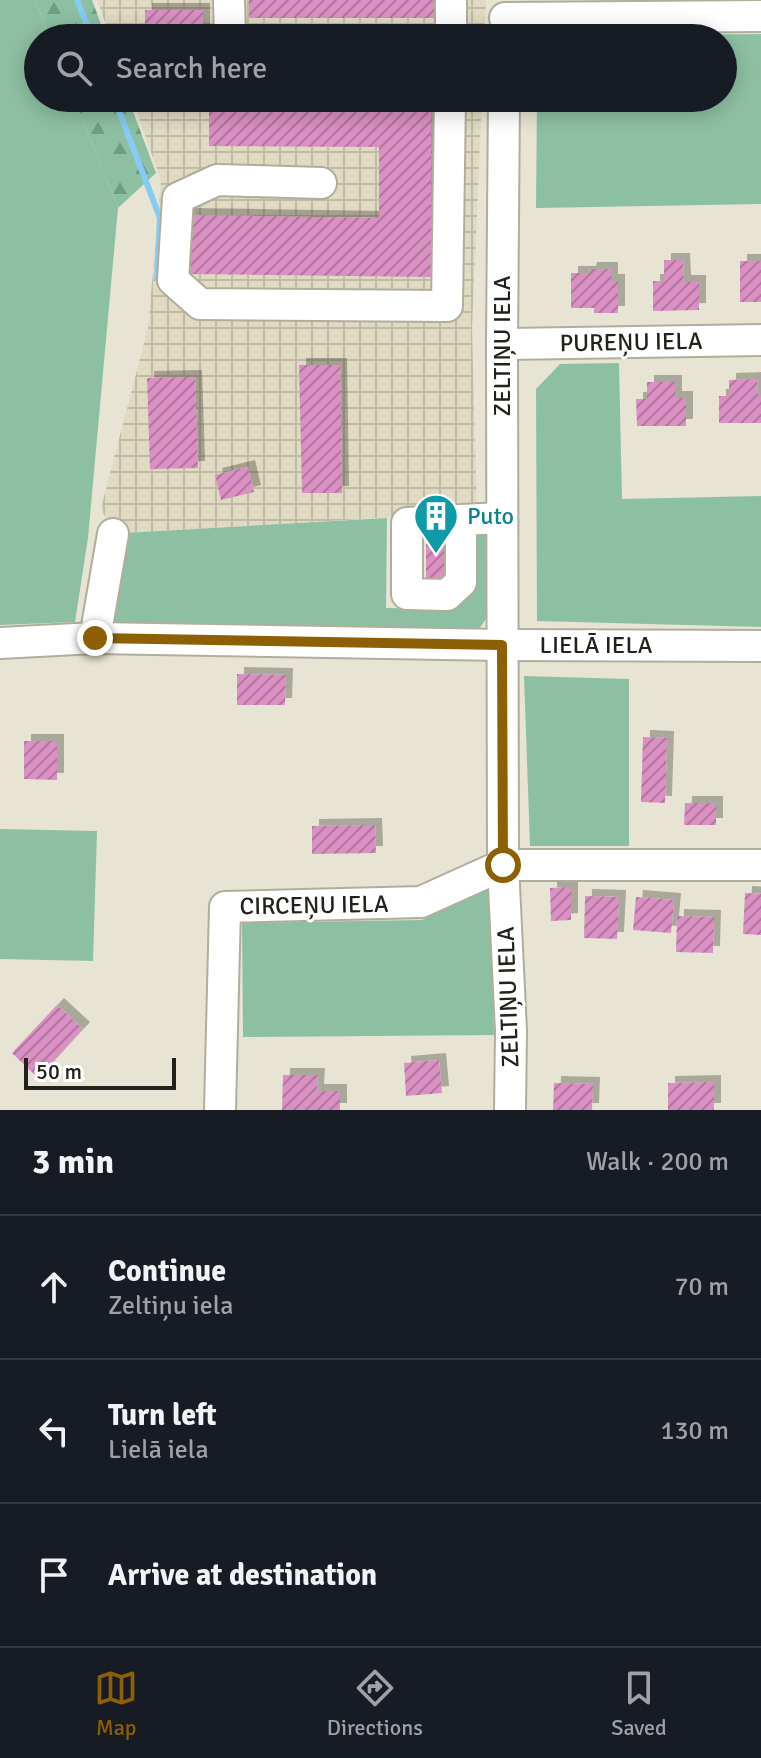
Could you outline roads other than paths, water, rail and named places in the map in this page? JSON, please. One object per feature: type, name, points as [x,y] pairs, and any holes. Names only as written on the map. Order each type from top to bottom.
[{"type":"street","points":[[229,0],[230,24]]},
{"type":"street","points":[[451,0],[451,24]]},
{"type":"street","points":[[505,19],[761,16]]},
{"type":"street","points":[[321,183],[217,180],[178,198],[173,280],[200,304],[447,306],[450,112]]},
{"type":"street","name":"ZELTIŅU IELA","points":[[504,112],[503,865],[511,1031],[510,1110]]},
{"type":"street","name":"PUREŅU IELA","points":[[502,344],[761,340]]},
{"type":"street","points":[[461,520],[502,518]]},
{"type":"street","points":[[95,638],[113,534]]},
{"type":"street","name":"LIELĀ IELA","points":[[0,643],[95,638],[761,646]]},
{"type":"street","points":[[503,865],[761,865]]},
{"type":"street","name":"CIRCEŅU IELA","points":[[220,1110],[225,907],[421,902],[503,865]]},
{"type":"waterway","points":[[77,0],[86,24]]},
{"type":"waterway","points":[[119,112],[160,218],[157,278]]},
{"type":"place","name":"Puto","points":[[436,555]]}]
